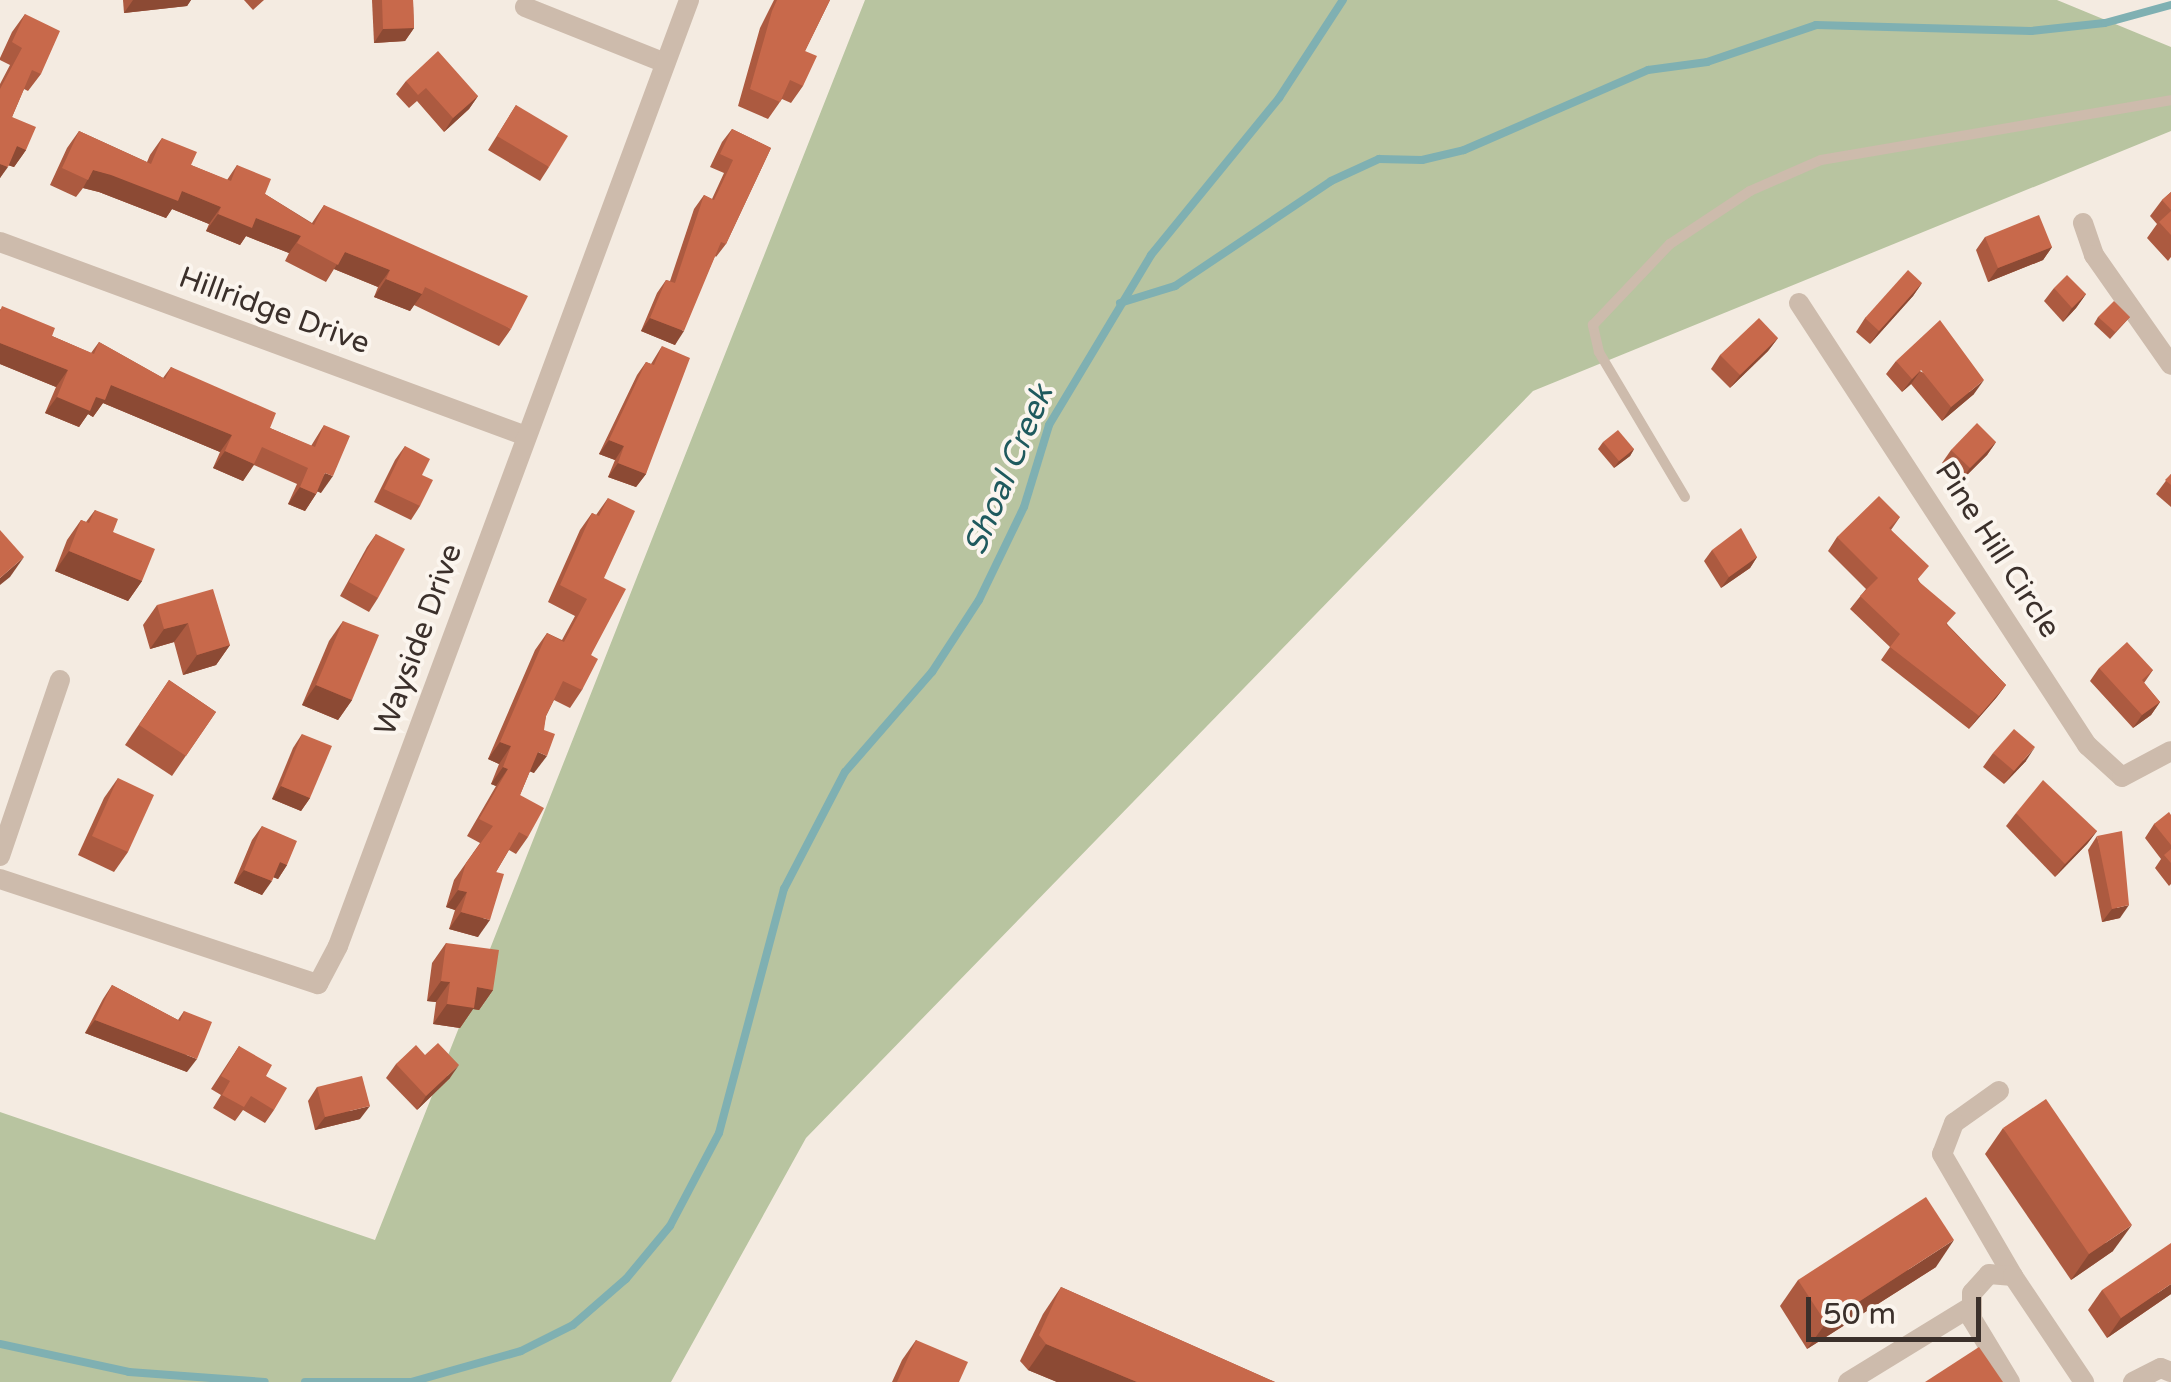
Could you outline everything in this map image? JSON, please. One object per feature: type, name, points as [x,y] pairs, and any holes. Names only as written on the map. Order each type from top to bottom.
[{"type":"street","name":"Wayside Drive","points":[[0,878],[318,984],[338,946],[689,0]]},
{"type":"street","points":[[525,7],[665,63]]},
{"type":"street","points":[[2083,223],[2094,254],[2171,365]]},
{"type":"street","name":"Hillridge Drive","points":[[0,242],[526,436]]},
{"type":"street","name":"Pine Hill Circle","points":[[1799,303],[2087,745],[2122,777],[2171,751]]},
{"type":"street","points":[[0,856],[60,680]]},
{"type":"street","points":[[1999,1091],[1954,1123],[1942,1154],[2013,1276],[2084,1382]]},
{"type":"street","points":[[2010,1382],[1972,1318],[1972,1293],[1989,1274],[2013,1276]]},
{"type":"street","points":[[1848,1382],[1972,1306]]},
{"type":"street","points":[[2133,1382],[2161,1368],[2171,1372]]},
{"type":"lane","points":[[1685,497],[1599,352],[1593,325],[1670,244],[1750,192],[1821,160],[2171,100]]},
{"type":"green space","points":[[865,0],[2057,0],[2171,47],[2171,131],[1533,391],[806,1138],[671,1382],[0,1382],[0,1112],[375,1240]]},
{"type":"building","points":[[382,0],[413,0],[414,28],[383,29]]},
{"type":"building","points":[[777,0],[830,0],[805,51],[817,56],[803,86],[790,80],[780,102],[750,89]]},
{"type":"building","points":[[25,14],[60,31],[41,74],[32,70],[12,117],[36,127],[26,150],[17,146],[8,167],[0,164],[0,89],[22,48],[12,42]]},
{"type":"building","points":[[438,51],[478,96],[453,118],[426,88],[418,95],[406,81]]},
{"type":"building","points":[[516,105],[568,136],[549,167],[497,136]]},
{"type":"building","points":[[732,129],[771,148],[726,244],[721,242],[684,331],[650,318],[666,280],[675,283],[704,195],[714,200],[733,160],[720,154]]},
{"type":"building","points":[[79,131],[151,164],[162,138],[197,152],[191,165],[231,181],[237,165],[271,179],[265,194],[314,225],[324,205],[528,296],[511,329],[425,287],[422,294],[386,279],[390,270],[345,252],[338,265],[297,243],[301,236],[256,218],[252,228],[218,214],[221,207],[182,191],[178,201],[93,170],[88,180],[62,168]]},
{"type":"building","points":[[2171,192],[2171,210],[2162,200]]},
{"type":"building","points":[[2171,211],[2171,235],[2159,222]]},
{"type":"building","points":[[2039,215],[2052,247],[1998,268],[1985,237]]},
{"type":"building","points":[[1908,270],[1922,283],[1879,331],[1865,318]]},
{"type":"building","points":[[2067,275],[2086,294],[2072,308],[2054,288]]},
{"type":"building","points":[[2114,301],[2130,317],[2115,332],[2098,317]]},
{"type":"building","points":[[2,306],[55,328],[52,336],[94,354],[99,342],[165,379],[171,367],[276,413],[270,428],[315,447],[324,425],[350,436],[333,476],[325,473],[316,494],[300,487],[308,468],[262,447],[254,464],[225,451],[232,435],[111,385],[105,400],[96,397],[90,411],[57,397],[68,370],[0,343]]},
{"type":"building","points":[[1759,318],[1778,338],[1740,375],[1720,355]]},
{"type":"building","points":[[1940,320],[1984,380],[1951,407],[1921,370],[1912,379],[1896,361]]},
{"type":"building","points":[[662,346],[690,358],[646,474],[618,463],[624,446],[609,440],[646,362],[654,365]]},
{"type":"building","points":[[1977,423],[1996,442],[1970,468],[1951,450]]},
{"type":"building","points":[[1618,430],[1634,449],[1619,461],[1603,442]]},
{"type":"building","points":[[405,446],[430,459],[422,475],[433,480],[420,506],[384,489]]},
{"type":"building","points":[[1879,496],[1900,517],[1889,528],[1929,566],[1917,580],[1956,613],[1946,624],[2006,685],[1979,716],[1890,647],[1900,634],[1860,596],[1878,578],[1837,537]]},
{"type":"building","points":[[608,498],[635,511],[604,578],[626,589],[591,655],[598,659],[582,690],[563,681],[546,716],[544,730],[555,734],[547,756],[538,752],[520,795],[544,808],[528,837],[519,832],[496,872],[504,874],[490,920],[461,912],[467,892],[458,890],[466,863],[493,826],[479,819],[508,769],[503,767],[511,746],[500,742],[547,633],[564,642],[587,599],[560,585],[592,513],[599,516]]},
{"type":"building","points":[[95,510],[118,519],[113,532],[155,549],[142,581],[69,551],[81,520],[89,523]]},
{"type":"building","points":[[1741,528],[1757,557],[1729,577],[1712,550]]},
{"type":"building","points":[[0,530],[24,557],[0,578]]},
{"type":"building","points":[[376,534],[405,549],[378,598],[349,582]]},
{"type":"building","points":[[213,589],[230,645],[197,655],[188,623],[164,629],[157,605]]},
{"type":"building","points":[[343,621],[379,635],[352,700],[316,685]]},
{"type":"building","points":[[2127,642],[2153,670],[2142,680],[2160,702],[2142,715],[2099,668]]},
{"type":"building","points":[[169,680],[216,712],[186,756],[139,725]]},
{"type":"building","points":[[2014,729],[2035,747],[2014,771],[1993,753]]},
{"type":"building","points":[[302,734],[332,746],[310,798],[281,786]]},
{"type":"building","points":[[118,778],[154,795],[128,852],[92,836]]},
{"type":"building","points":[[2043,780],[2097,831],[2065,864],[2016,813]]},
{"type":"building","points":[[2169,812],[2171,815],[2171,845],[2154,824]]},
{"type":"building","points":[[262,826],[297,841],[287,865],[280,862],[272,881],[244,870]]},
{"type":"building","points":[[2122,831],[2129,905],[2112,909],[2097,836]]},
{"type":"building","points":[[446,943],[499,950],[493,990],[477,987],[474,1008],[447,1004],[450,982],[441,981]]},
{"type":"building","points":[[112,985],[180,1021],[184,1011],[212,1022],[197,1059],[95,1020]]},
{"type":"building","points":[[438,1043],[459,1065],[426,1096],[396,1064],[416,1045],[425,1055]]},
{"type":"building","points":[[239,1046],[272,1065],[266,1076],[287,1088],[274,1110],[251,1096],[244,1107],[222,1095],[230,1081],[221,1076]]},
{"type":"building","points":[[362,1076],[370,1106],[325,1117],[317,1087]]},
{"type":"building","points":[[2046,1099],[2132,1225],[2089,1254],[2003,1128]]},
{"type":"building","points":[[1926,1197],[1954,1240],[1826,1323],[1798,1280]]},
{"type":"building","points":[[2171,1243],[2171,1284],[2121,1318],[2102,1290]]},
{"type":"building","points":[[1061,1287],[1275,1382],[1137,1382],[1046,1344],[1039,1335]]},
{"type":"building","points":[[916,1340],[968,1362],[959,1382],[897,1382]]},
{"type":"building","points":[[1979,1347],[2003,1382],[1925,1382]]},
{"type":"waterway","name":"Shoal Creek","points":[[305,1382],[411,1382],[521,1351],[573,1325],[626,1279],[670,1226],[719,1133],[784,889],[845,772],[932,672],[979,600],[1024,507],[1049,425],[1151,255],[1279,98],[1343,0]]},
{"type":"waterway","name":"Shoal Creek","points":[[1120,303],[1175,286],[1331,181],[1379,159],[1422,160],[1464,150],[1648,70],[1707,62],[1816,25],[2031,31],[2105,23],[2171,5]]},
{"type":"waterway","name":"Shoal Creek","points":[[0,1344],[129,1372],[265,1382]]}]
